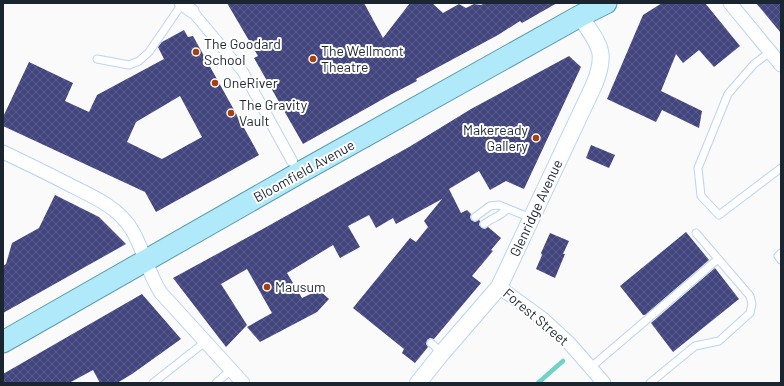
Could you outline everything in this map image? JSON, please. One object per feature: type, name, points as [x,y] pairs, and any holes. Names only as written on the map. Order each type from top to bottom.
[{"type":"main road","name":"Bloomfield Avenue","points":[[3,342],[580,16],[606,3]]},
{"type":"street","points":[[730,3],[777,57]]},
{"type":"street","points":[[185,6],[243,72],[292,161]]},
{"type":"street","name":"Glenridge Avenue","points":[[418,383],[437,348],[499,286],[600,70],[602,59],[600,48],[580,16]]},
{"type":"street","points":[[3,152],[96,199],[115,211],[132,230],[161,293],[242,383]]},
{"type":"street","name":"Forest Street","points":[[499,286],[543,319],[569,344],[604,383]]},
{"type":"lane","points":[[97,59],[129,65],[139,61],[149,52],[185,6]]},
{"type":"lane","points":[[777,57],[754,64],[728,94],[698,168],[701,196],[719,215],[781,168]]},
{"type":"lane","points":[[475,217],[490,206],[499,205],[531,218]]},
{"type":"lane","points":[[484,224],[508,209]]},
{"type":"lane","points":[[650,383],[695,346],[719,341],[750,313],[752,304],[750,296],[696,233]]},
{"type":"lane","points":[[781,253],[778,256],[781,260]]},
{"type":"lane","points":[[590,368],[718,259]]},
{"type":"lane","points":[[153,383],[205,342]]},
{"type":"lane","points":[[216,383],[231,370]]},
{"type":"building","points":[[227,3],[364,3],[383,38],[410,3],[432,3],[443,13],[459,4],[466,8],[474,4],[481,5],[485,3],[557,3],[522,23],[520,21],[498,35],[416,79],[417,81],[303,144],[254,58],[258,56]]},
{"type":"building","points":[[662,3],[705,3],[740,46],[714,67],[699,50],[683,63],[676,54],[661,91],[702,111],[699,128],[662,110],[656,122],[607,99],[643,15]]},
{"type":"building","points":[[756,3],[781,3],[781,33]]},
{"type":"building","points":[[184,30],[188,37],[193,36],[259,155],[156,212],[145,192],[3,126],[3,117],[29,62],[73,83],[65,101],[89,112],[97,95],[164,59],[158,47],[162,42]],"holes":[[[180,96],[202,137],[162,159],[127,142],[136,122]]]},
{"type":"building","points":[[569,56],[581,67],[524,189],[506,181],[490,190],[479,171],[449,189],[461,213],[467,210],[471,214],[471,220],[475,222],[479,220],[479,225],[482,228],[485,229],[488,227],[501,238],[491,250],[493,251],[472,276],[481,283],[434,339],[430,338],[427,340],[426,344],[428,347],[415,363],[402,353],[404,349],[353,308],[410,238],[416,242],[428,227],[424,221],[442,199],[396,224],[393,218],[376,228],[369,215],[348,226],[360,247],[340,258],[333,245],[287,273],[302,298],[319,290],[329,299],[317,312],[260,342],[247,327],[272,313],[247,269],[221,284],[247,325],[226,347],[173,278],[409,147],[471,109]]},
{"type":"building","points":[[591,145],[615,155],[609,168],[586,158]]},
{"type":"building","points":[[55,195],[99,217],[126,244],[3,313],[3,266],[6,264],[12,243],[39,228]]},
{"type":"building","points":[[686,232],[709,260],[645,315],[643,315],[620,286]]},
{"type":"building","points":[[550,233],[569,241],[555,278],[536,269]]},
{"type":"building","points":[[715,268],[739,299],[673,352],[651,323]]},
{"type":"building","points":[[142,294],[181,339],[132,374],[117,383],[100,383],[93,370],[69,383],[3,383],[3,374]]},
{"type":"waterway","points":[[538,383],[563,361]]},
{"type":"place","name":"The Goodard School","points":[[196,52]]},
{"type":"place","name":"The Wellmont Theatre","points":[[313,59]]},
{"type":"place","name":"OneRiver","points":[[215,83]]},
{"type":"place","name":"The Gravity Vault","points":[[231,113]]},
{"type":"place","name":"Makeready Gallery","points":[[536,138]]},
{"type":"place","name":"Mausum","points":[[267,287]]}]
